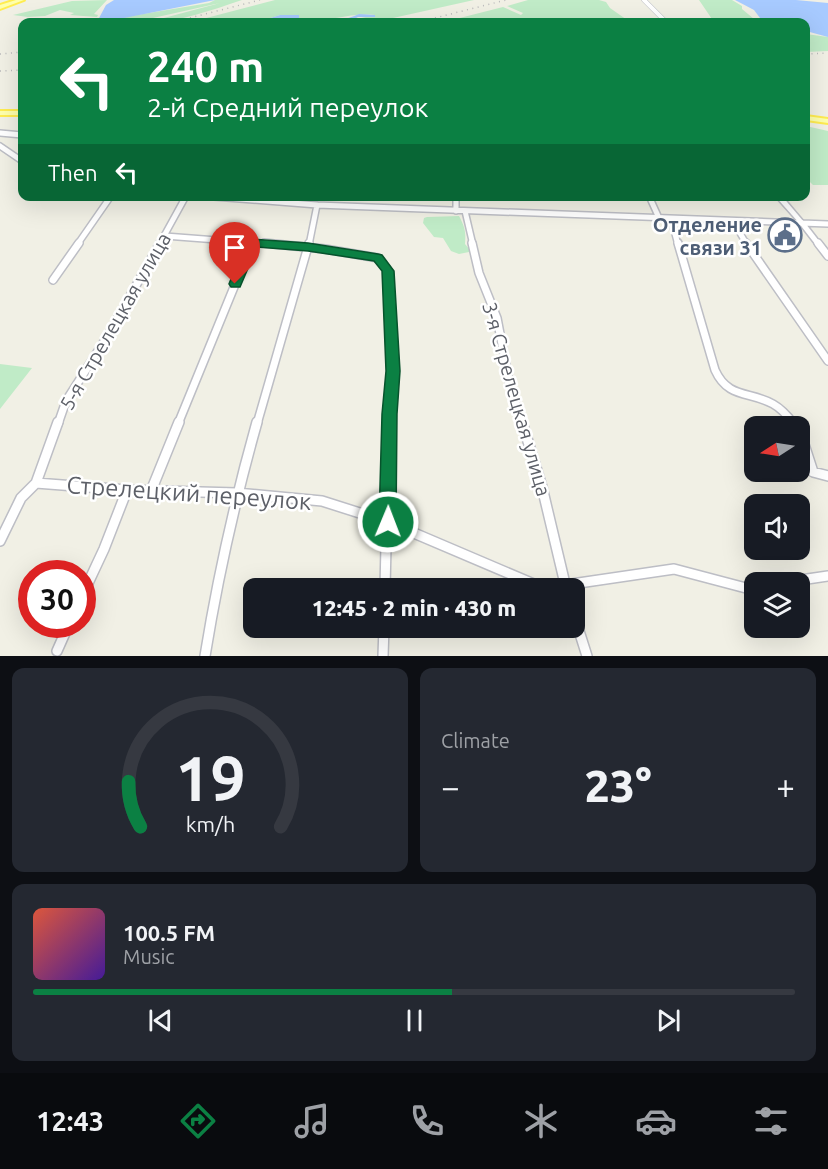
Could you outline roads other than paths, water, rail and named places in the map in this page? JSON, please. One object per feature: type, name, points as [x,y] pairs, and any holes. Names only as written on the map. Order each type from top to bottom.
[{"type":"main road","points":[[2,6],[21,0]]},
{"type":"main road","points":[[0,113],[18,113]]},
{"type":"main road","points":[[810,119],[828,121]]},
{"type":"street","points":[[644,0],[662,18]]},
{"type":"street","points":[[0,133],[18,135]]},
{"type":"street","points":[[0,146],[18,158]]},
{"type":"street","points":[[53,280],[108,201]]},
{"type":"street","name":"5-я Стрелецкая улица","points":[[0,542],[21,498],[36,483],[66,401],[106,337],[183,201]]},
{"type":"street","points":[[265,201],[456,211],[828,224]]},
{"type":"street","points":[[456,201],[456,211]]},
{"type":"street","points":[[651,201],[659,218]]},
{"type":"street","points":[[782,201],[828,256]]},
{"type":"street","points":[[205,656],[219,570],[237,493],[308,247],[317,205]]},
{"type":"street","name":"3-я Стрелецкая улица","points":[[465,211],[479,273],[497,318],[509,381],[542,487],[564,578]]},
{"type":"street","points":[[671,219],[715,370],[727,388],[778,406],[787,416]]},
{"type":"street","points":[[733,221],[747,245],[828,361]]},
{"type":"street","points":[[165,236],[308,247],[378,258],[388,271],[393,371],[389,414],[385,578]]},
{"type":"street","points":[[151,491],[252,243]]},
{"type":"street","points":[[810,463],[813,472],[828,476]]},
{"type":"street","name":"Стрелецкий переулок","points":[[36,483],[128,490],[237,493],[322,501],[388,522],[520,578]]},
{"type":"street","points":[[96,566],[128,490]]},
{"type":"street","name":"Стрелецкий переулок","points":[[585,584],[674,569],[744,587]]},
{"type":"street","points":[[810,579],[828,576]]},
{"type":"street","points":[[57,651],[63,638]]},
{"type":"street","points":[[383,656],[384,638]]},
{"type":"street","points":[[581,638],[587,656]]},
{"type":"water","points":[[114,0],[215,0],[124,18],[99,18],[106,5]]},
{"type":"water","points":[[735,0],[796,0],[828,3],[828,37],[810,32],[810,18],[760,18],[754,10]]},
{"type":"water","points":[[359,14],[375,15],[375,17],[347,18]]},
{"type":"water","points":[[280,15],[299,15],[299,18],[271,18]]},
{"type":"railway","points":[[190,18],[260,0]]},
{"type":"railway","points":[[435,18],[506,0]]},
{"type":"railway","points":[[0,54],[18,52]]},
{"type":"railway","points":[[810,54],[828,53]]},
{"type":"railway","points":[[0,71],[18,70]]},
{"type":"place","name":"Отделение связи 31","points":[[785,235]]}]
